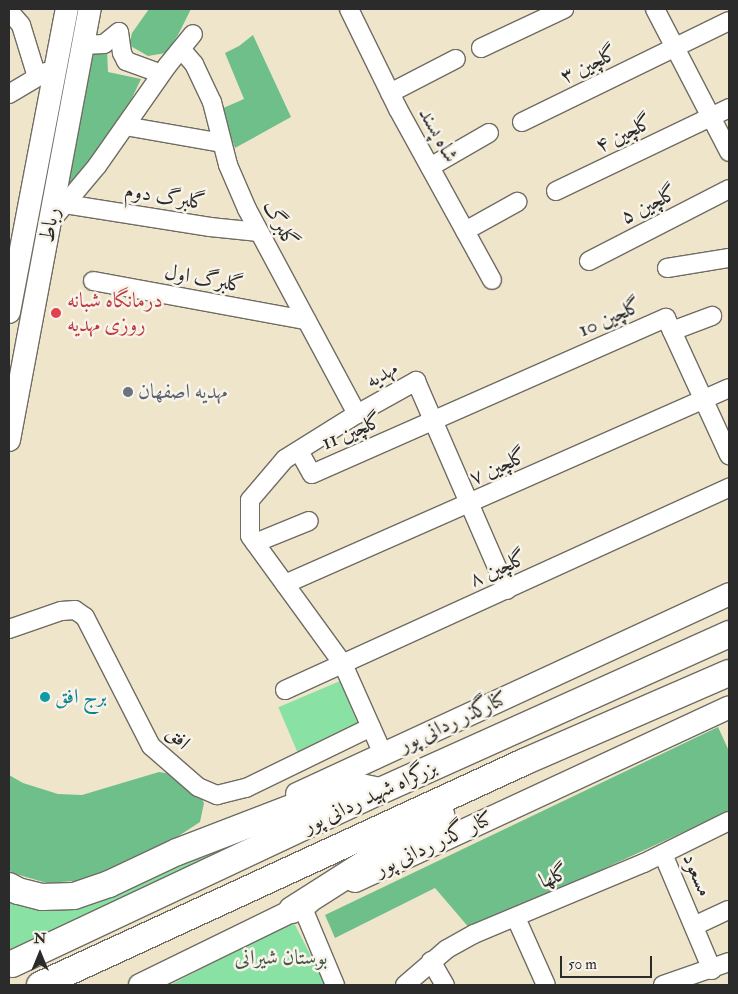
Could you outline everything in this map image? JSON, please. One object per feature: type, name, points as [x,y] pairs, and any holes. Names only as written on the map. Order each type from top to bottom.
[{"type":"highway","name":"بزرگراه شهید ردانی پور","points":[[12,964],[380,791],[729,634]]},
{"type":"highway","name":"بزرگراه شهید ردانی پور","points":[[40,985],[524,762],[729,673]]},
{"type":"highway","points":[[297,908],[524,762]]},
{"type":"highway","points":[[9,886],[18,891],[42,898],[74,896],[109,884],[177,852],[351,785],[380,791]]},
{"type":"main road","name":"رباط","points":[[9,312],[13,260],[46,72],[67,9]]},
{"type":"main road","name":"رباط","points":[[9,440],[90,9]]},
{"type":"main road","name":"کنارگذر ردانی پور","points":[[177,852],[383,754],[729,594]]},
{"type":"main road","name":"کنار گذر ردانی پور","points":[[140,985],[297,908],[729,706]]},
{"type":"street","name":"شاه پسند","points":[[349,9],[390,93],[492,280]]},
{"type":"street","points":[[481,48],[564,9]]},
{"type":"street","points":[[655,9],[729,152]]},
{"type":"street","points":[[9,11],[21,25],[46,72],[9,94]]},
{"type":"street","name":"گلچین ۳","points":[[522,122],[729,21]]},
{"type":"street","points":[[83,45],[104,44],[119,32],[122,53],[126,61],[161,74]]},
{"type":"street","points":[[51,221],[97,166],[161,74],[193,34]]},
{"type":"street","name":"گلبرگ","points":[[180,49],[194,64],[212,102],[228,165],[259,232],[357,414]]},
{"type":"street","points":[[390,93],[456,59]]},
{"type":"street","name":"گلچین ۴","points":[[556,191],[729,108]]},
{"type":"street","points":[[124,126],[222,142]]},
{"type":"street","points":[[430,167],[489,133]]},
{"type":"street","name":"گلچین ۵","points":[[589,261],[729,189]]},
{"type":"street","points":[[465,231],[517,202]]},
{"type":"street","name":"گلبرگ دوم","points":[[65,204],[210,227],[259,232]]},
{"type":"street","points":[[667,268],[729,258]]},
{"type":"street","name":"گلبرگ اول","points":[[93,281],[306,320]]},
{"type":"street","points":[[672,331],[712,316]]},
{"type":"street","name":"گلچین 10","points":[[433,421],[666,318],[729,456]]},
{"type":"street","name":"مهدیه","points":[[383,754],[343,664],[250,536],[250,500],[285,459],[357,414],[416,381],[507,590]]},
{"type":"street","name":"گلچین ۷","points":[[284,584],[470,504],[729,388]]},
{"type":"street","name":"گلچین 11","points":[[299,450],[312,474],[433,421]]},
{"type":"street","name":"گلچین ۸","points":[[285,690],[729,488]]},
{"type":"street","points":[[255,543],[309,521]]},
{"type":"street","name":"افق","points":[[9,629],[61,610],[75,610],[86,618],[151,746],[198,787],[218,795],[246,788],[371,727]]},
{"type":"street","name":"گلها","points":[[405,985],[447,949],[474,934],[516,918],[663,854],[729,821]]},
{"type":"street","name":"مسعود","points":[[663,854],[694,926],[708,976]]},
{"type":"street","points":[[297,908],[335,985]]},
{"type":"street","points":[[694,926],[729,910]]},
{"type":"street","points":[[516,918],[546,985]]},
{"type":"street","points":[[431,962],[444,985]]},
{"type":"street","points":[[663,985],[708,976],[729,962]]},
{"type":"green space","points":[[149,9],[191,9],[178,35],[166,53],[148,56],[129,45],[132,33]]},
{"type":"green space","points":[[253,35],[291,117],[235,148],[221,109],[244,99],[225,53],[239,46]]},
{"type":"green space","points":[[107,49],[108,72],[141,79],[123,117],[93,161],[64,195],[90,51]]},
{"type":"green space","points":[[340,681],[363,734],[301,761],[278,707]]},
{"type":"green space","points":[[718,727],[729,751],[729,811],[471,930],[435,888],[335,938],[325,915]]},
{"type":"green space","points":[[159,772],[179,775],[195,785],[204,803],[200,822],[177,837],[88,880],[47,883],[12,873],[9,870],[9,775],[23,783],[58,794],[82,795]]},
{"type":"green space","points":[[296,815],[9,961],[9,894],[40,903]]},
{"type":"green space","name":"بوستان شیرانی","points":[[293,921],[326,985],[170,985]]},
{"type":"place","name":"درمانگاه شبانه روزی مهدیه","points":[[56,313]]},
{"type":"place","name":"مهدیه اصفهان","points":[[128,392]]},
{"type":"place","name":"برج افق","points":[[45,697]]}]
